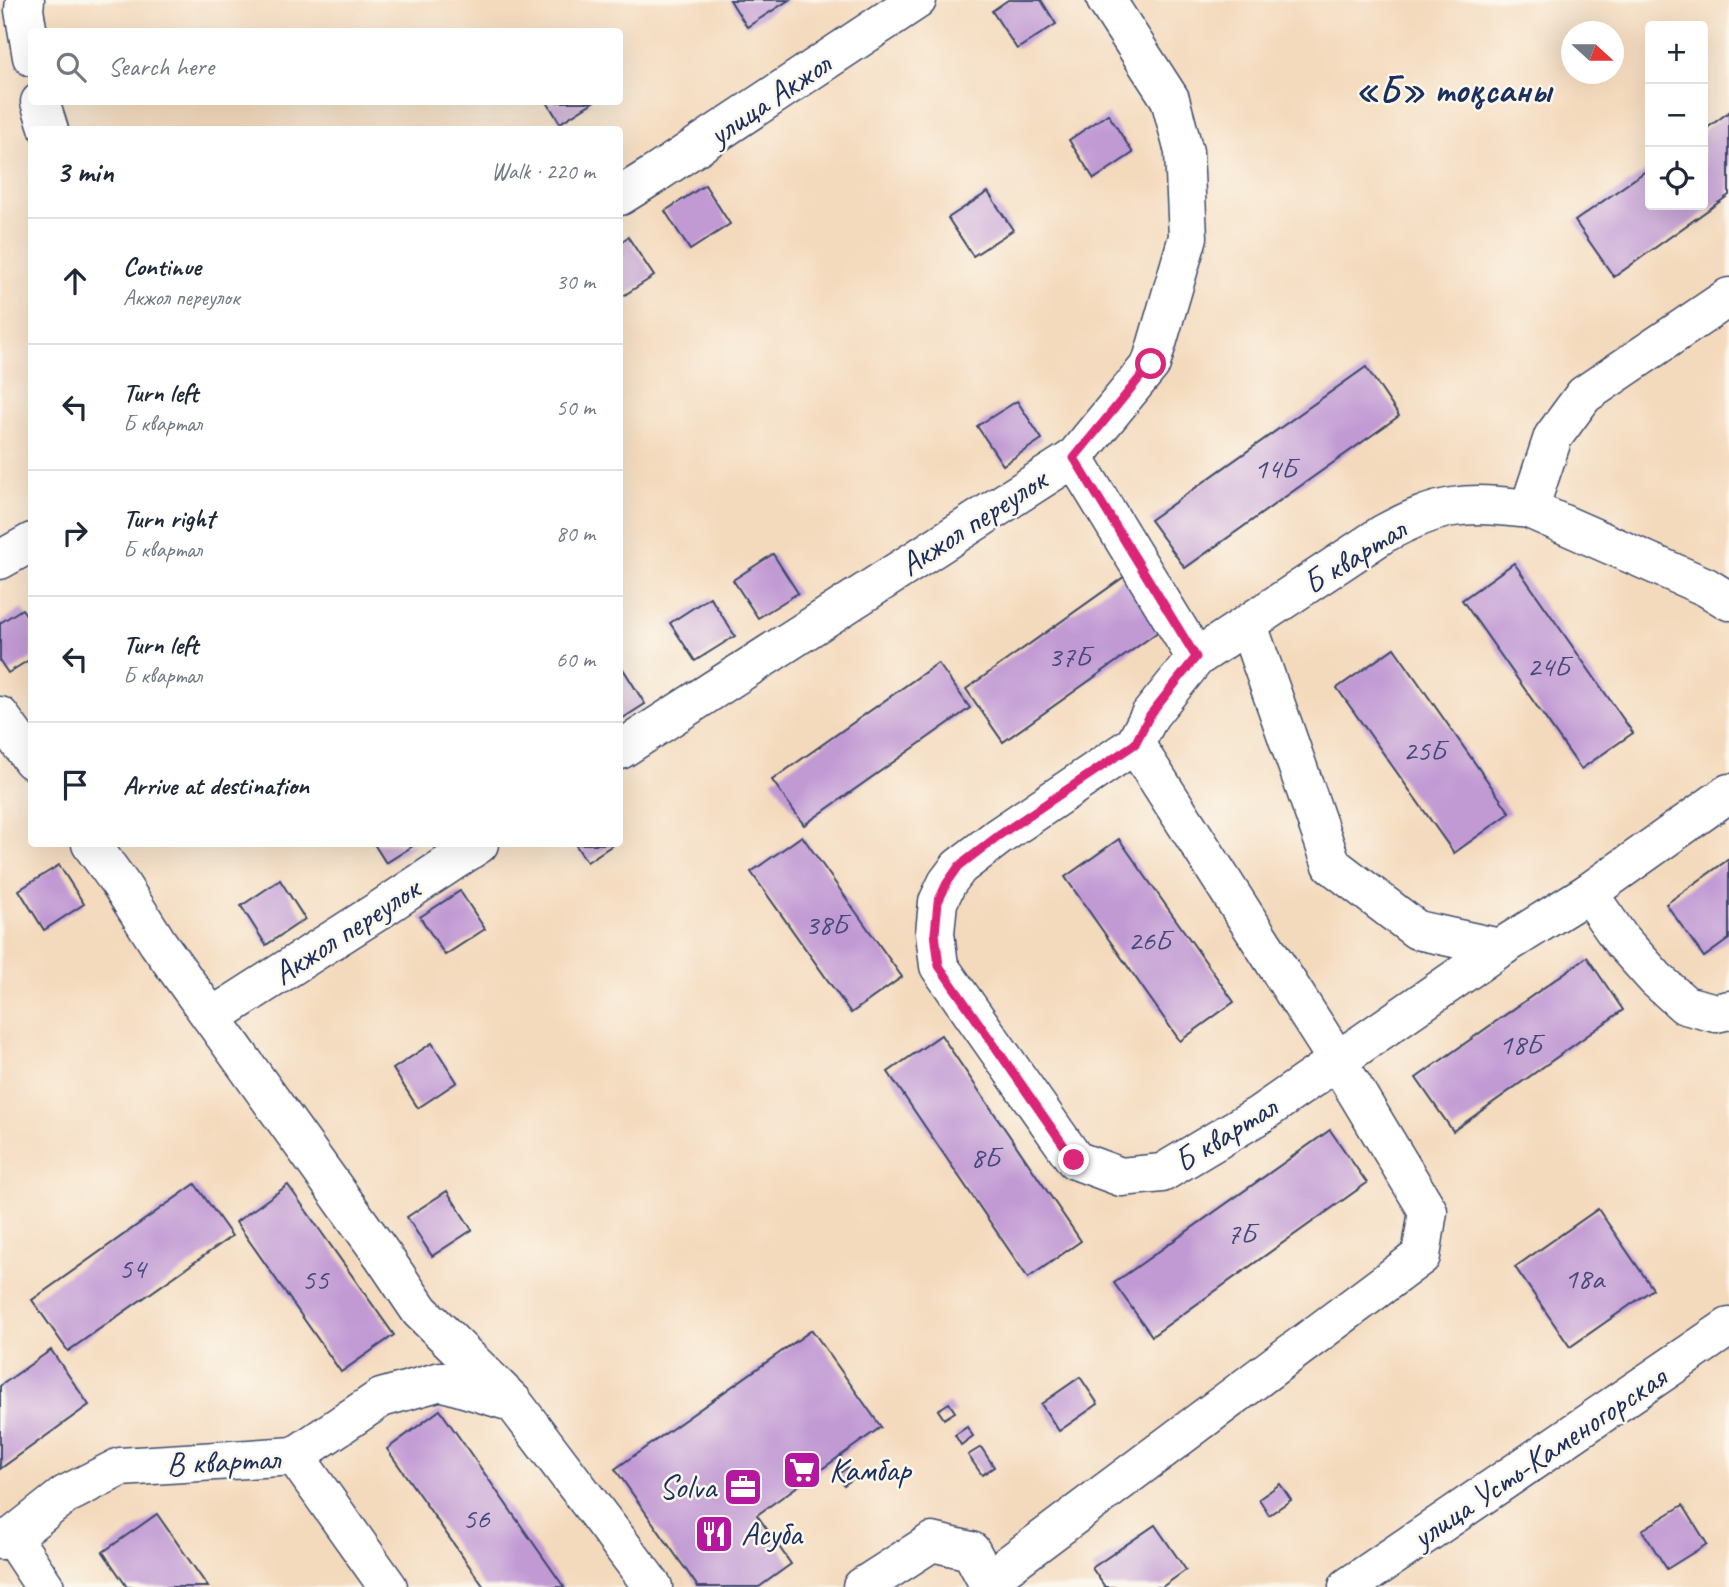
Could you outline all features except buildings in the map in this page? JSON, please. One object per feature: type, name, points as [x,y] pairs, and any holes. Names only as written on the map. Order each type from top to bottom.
[{"type":"street","points":[[25,0],[28,34]]},
{"type":"street","name":"улица Акжол","points":[[623,194],[917,0]]},
{"type":"street","name":"Акжол переулок","points":[[623,748],[1074,458],[1151,364],[1188,237],[1184,152],[1170,99],[1106,0]]},
{"type":"street","points":[[41,105],[48,126]]},
{"type":"street","points":[[1529,509],[1553,437],[1584,395],[1729,297]]},
{"type":"street","points":[[1074,458],[1196,657]]},
{"type":"street","name":"Б квартал","points":[[1729,601],[1706,587],[1529,509],[1487,504],[1449,506],[1416,516],[1383,534],[1196,657],[1150,715],[1135,744],[998,836],[959,866],[938,902],[935,933],[939,966],[1074,1160],[1121,1177],[1162,1172],[1259,1115],[1500,948],[1588,893],[1729,793]]},
{"type":"street","points":[[0,560],[28,544]]},
{"type":"street","points":[[1248,625],[1332,866],[1417,930],[1500,948]]},
{"type":"street","points":[[0,716],[28,754]]},
{"type":"street","points":[[862,1587],[932,1542],[971,1551],[987,1584],[1421,1256],[1428,1211],[1338,1060],[1135,744]]},
{"type":"street","points":[[94,847],[158,943],[420,1311],[513,1402],[653,1587]]},
{"type":"street","name":"Акжол переулок","points":[[212,1017],[474,847]]},
{"type":"street","points":[[1588,893],[1621,940],[1656,979],[1685,1005],[1716,1013],[1729,1010]]},
{"type":"street","name":"улица Усть-Каменогорская","points":[[1348,1587],[1729,1327]]},
{"type":"street","points":[[295,1456],[381,1398],[441,1381],[513,1402]]},
{"type":"street","name":"В квартал","points":[[45,1587],[6,1538],[65,1495],[120,1467],[295,1456],[388,1587]]},
{"type":"place","name":"Камбар","points":[[802,1470]]},
{"type":"place","name":"Solva","points":[[743,1487]]},
{"type":"place","name":"Асуба","points":[[714,1534]]},
{"type":"district","name":"«Б» тоқсаны","points":[[1453,89]]},
{"type":"route","points":[[1074,1160],[939,966],[935,933],[938,902],[959,866],[998,836],[1135,744],[1150,715],[1196,657],[1074,458],[1151,364]]}]
